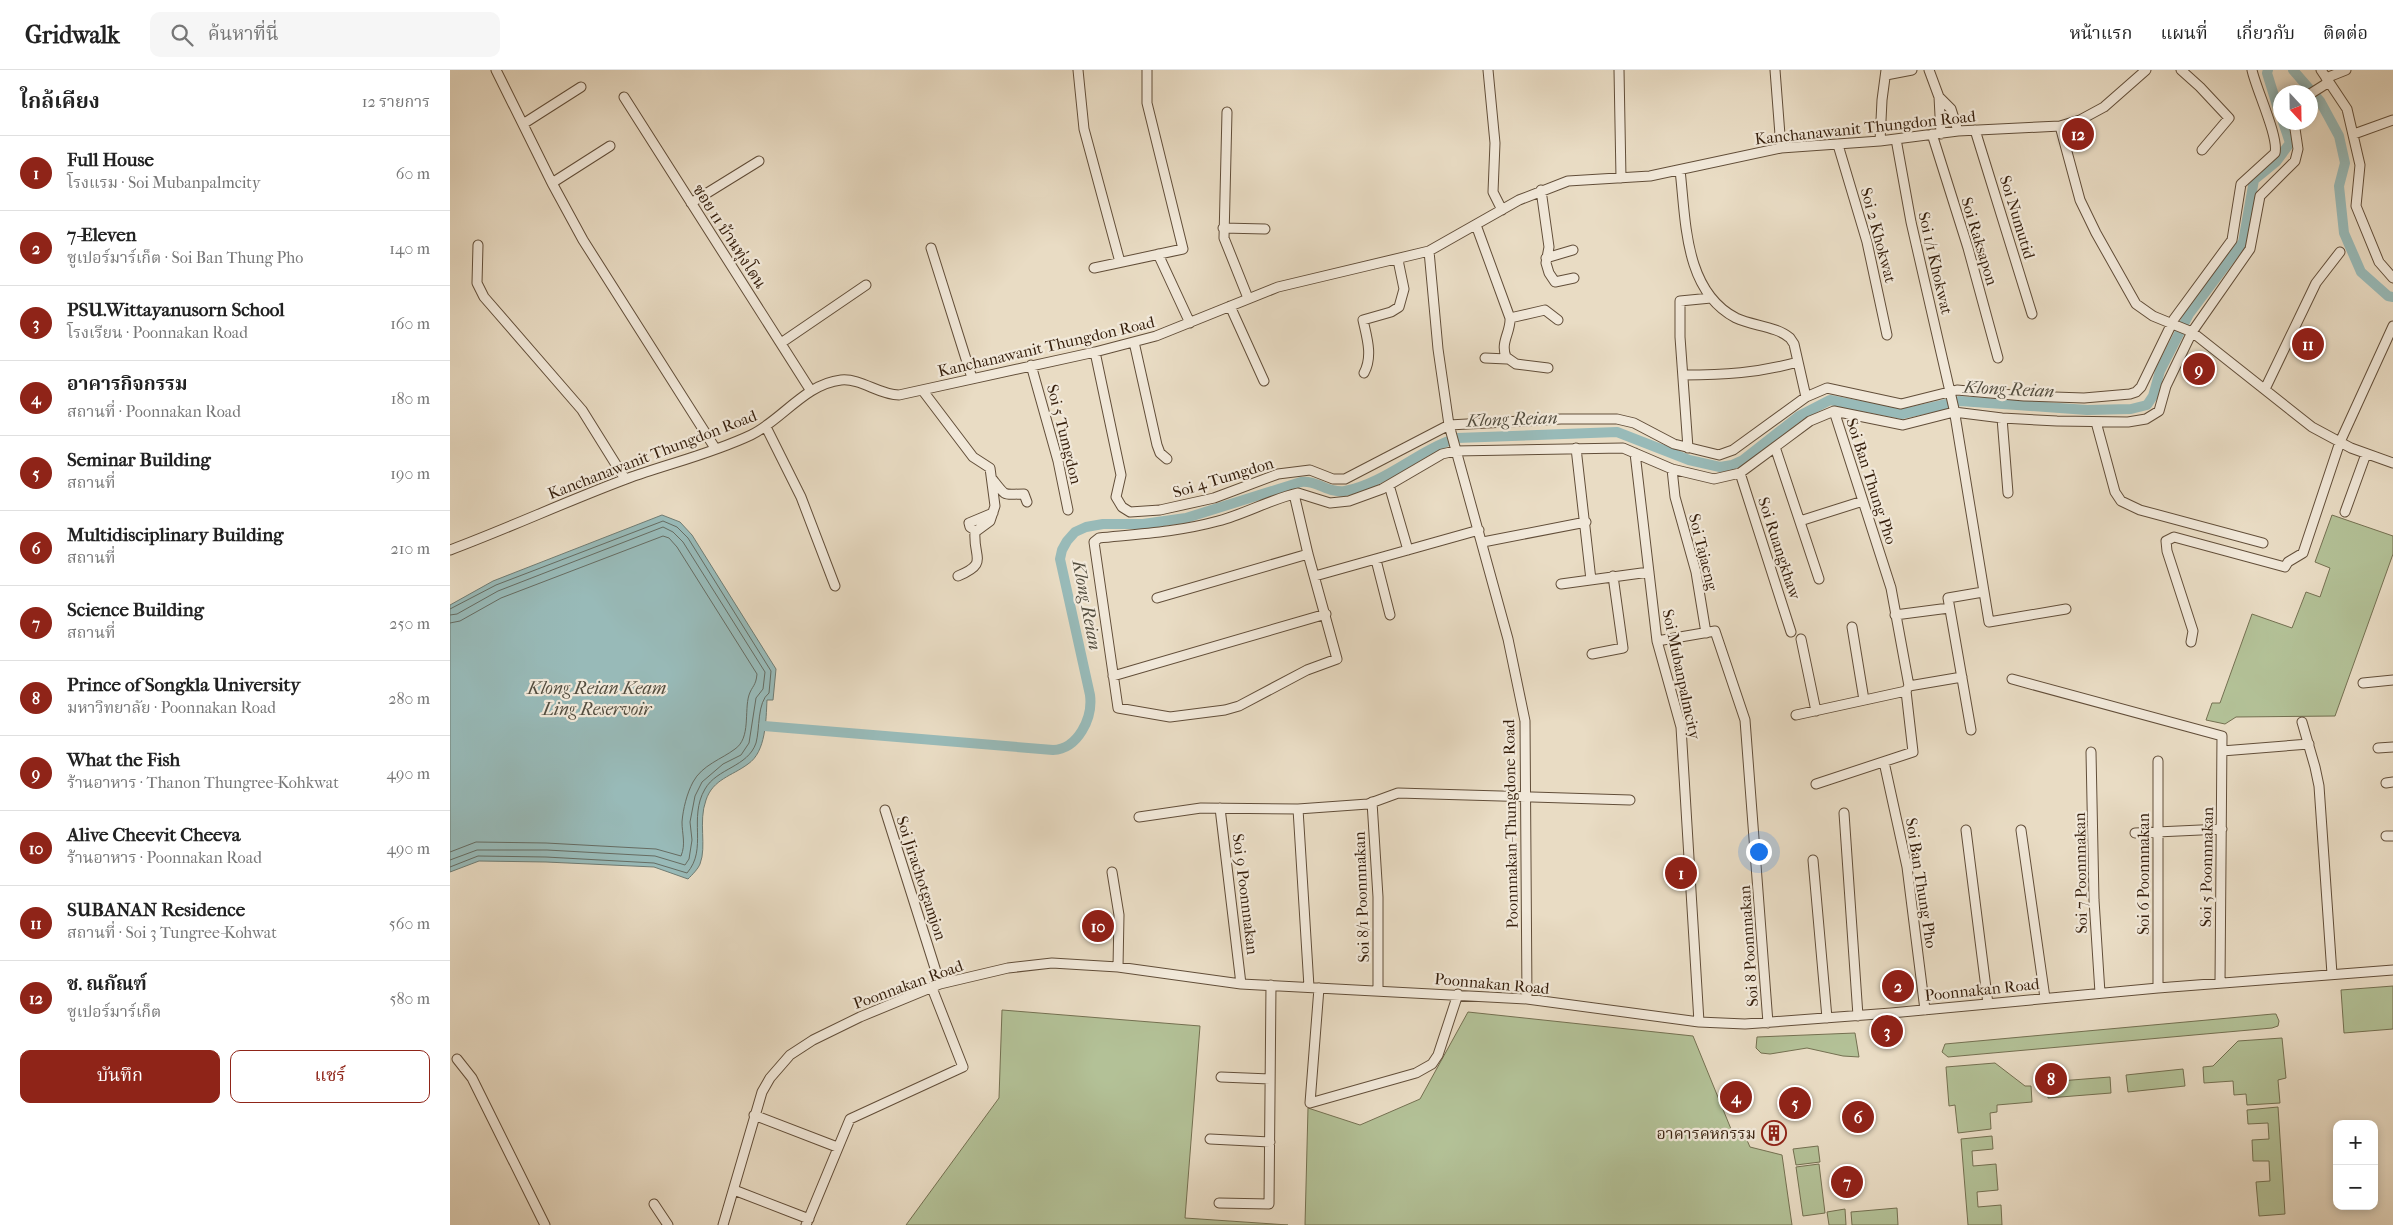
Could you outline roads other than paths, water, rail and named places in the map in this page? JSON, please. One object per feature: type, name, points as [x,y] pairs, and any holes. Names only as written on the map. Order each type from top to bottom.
[{"type":"street","points":[[496,70],[552,183],[583,240],[715,448]]},
{"type":"street","points":[[1078,70],[1084,130],[1120,262]]},
{"type":"street","points":[[1094,268],[1182,248],[1148,103],[1147,70]]},
{"type":"street","points":[[1488,70],[1495,143],[1493,192],[1502,210]]},
{"type":"street","points":[[1619,70],[1621,178]]},
{"type":"street","points":[[1775,70],[1781,148]]},
{"type":"street","points":[[1880,141],[1882,100],[1886,73],[1912,70]]},
{"type":"street","points":[[1928,70],[1939,97],[1951,109],[1958,131]]},
{"type":"street","name":"Kanchanawanit Thungdon Road","points":[[450,550],[625,479],[741,440],[766,427],[811,391],[841,380],[888,394],[899,395],[1134,342],[1190,323],[1289,283],[1398,260],[1429,251],[1541,190],[1577,180],[1650,176],[1781,148],[1880,141],[1958,131],[2060,126],[2080,120],[2104,107],[2146,70]]},
{"type":"street","points":[[2181,70],[2229,118],[2202,150]]},
{"type":"street","points":[[1429,251],[1438,349],[1450,427],[1561,419],[1618,419],[1634,423],[1668,441],[1714,455],[1728,453],[1806,397],[1827,388],[1901,404],[1963,390],[2056,398],[2102,397],[2134,393],[2141,387],[2172,325],[2232,240],[2241,184],[2272,158],[2276,150],[2252,70]]},
{"type":"street","points":[[2346,70],[2325,77],[2347,109],[2354,134],[2360,165],[2356,206],[2379,262],[2393,278]]},
{"type":"street","points":[[523,124],[581,87]]},
{"type":"street","name":"ซอย 11 บ้านทุ่งโดน","points":[[624,97],[811,391]]},
{"type":"street","name":"Soi Raksapon","points":[[1939,97],[1936,134],[1998,358]]},
{"type":"street","points":[[1227,112],[1223,228],[1226,247],[1248,298]]},
{"type":"street","points":[[2354,134],[2393,120]]},
{"type":"street","points":[[2060,126],[2080,200],[2130,297],[2141,309],[2172,325],[2192,332],[2312,427],[2366,454],[2393,464]]},
{"type":"street","name":"Soi Numutid","points":[[1975,130],[2032,314]]},
{"type":"street","points":[[1294,494],[1308,554],[1337,659],[1306,670],[1239,706],[1180,717],[1143,714],[1118,708],[1095,539],[1198,526],[1237,516],[1294,494],[1306,494],[1324,501],[1337,503],[1357,499],[1389,485],[1442,454],[1455,450],[1623,448],[1672,469],[1709,479],[1740,473],[1810,421],[1834,411],[1903,425],[1954,411],[2002,418],[2096,422],[2138,421],[2153,416],[2159,411],[2166,386],[2192,332],[2250,249],[2260,196],[2295,161],[2298,149],[2295,130]]},
{"type":"street","name":"Soi 1/1 Khokwat","points":[[1896,139],[1910,222],[1954,411],[1989,622],[2066,609]]},
{"type":"street","name":"Soi 2 Khokwat","points":[[1838,145],[1868,242],[1886,334]]},
{"type":"street","points":[[552,183],[610,146]]},
{"type":"street","points":[[691,203],[759,161]]},
{"type":"street","points":[[1680,170],[1692,262],[1711,298],[1738,318],[1787,335],[1794,344],[1806,397]]},
{"type":"street","points":[[1541,190],[1549,247],[1546,258],[1549,273],[1555,282],[1574,278]]},
{"type":"street","points":[[1476,225],[1510,318],[1510,326],[1504,342],[1507,359]]},
{"type":"street","points":[[1223,228],[1264,229]]},
{"type":"street","points":[[478,245],[477,283],[484,297],[582,410],[625,479]]},
{"type":"street","points":[[931,248],[972,378]]},
{"type":"street","points":[[1546,258],[1573,250]]},
{"type":"street","points":[[2265,389],[2316,282],[2340,252]]},
{"type":"street","points":[[1158,254],[1190,323]]},
{"type":"street","points":[[1364,373],[1368,364],[1369,348],[1362,320],[1391,312],[1399,307],[1404,289],[1398,260]]},
{"type":"street","points":[[781,343],[866,285]]},
{"type":"street","points":[[1688,448],[1680,337],[1680,301],[1711,298]]},
{"type":"street","points":[[1230,306],[1264,381]]},
{"type":"street","points":[[1510,318],[1546,310],[1558,320]]},
{"type":"street","points":[[2190,642],[2193,631],[2165,542],[2174,536],[2285,568],[2288,562],[2303,553],[2340,442],[2393,326]]},
{"type":"street","points":[[1134,342],[1157,445],[1160,453],[1167,459]]},
{"type":"street","name":"Soi 4 Tumgdon","points":[[1095,352],[1120,475],[1116,497],[1120,505],[1130,512],[1160,510],[1214,498],[1278,474],[1310,470],[1333,479],[1345,479],[1450,427]]},
{"type":"street","points":[[1485,358],[1507,359],[1516,364],[1548,368]]},
{"type":"street","points":[[1683,375],[1730,375],[1771,369],[1798,362]]},
{"type":"street","name":"Soi 5 Tumgdon","points":[[1031,366],[1058,461],[1068,510]]},
{"type":"street","points":[[923,391],[973,458],[990,468],[996,502],[993,513],[990,521],[976,531],[977,565],[958,576]]},
{"type":"street","name":"Soi Ban Thung Pho","points":[[1834,411],[1891,588],[1908,689],[1913,752],[1884,762],[1907,867],[1925,1010]]},
{"type":"street","points":[[2002,418],[2008,493]]},
{"type":"street","points":[[2096,422],[2115,492],[2121,501],[2140,510],[2264,543]]},
{"type":"street","points":[[766,427],[801,497],[835,586]]},
{"type":"street","name":"Poonnnakan-Thungdone Road","points":[[1450,427],[1508,639],[1525,721],[1527,999]]},
{"type":"street","points":[[1775,447],[1819,579]]},
{"type":"street","points":[[1576,448],[1586,522],[1591,580]]},
{"type":"street","name":"Soi Mubanpalmcity","points":[[1635,453],[1657,641],[1681,727],[1699,1022]]},
{"type":"street","points":[[2345,512],[2366,454]]},
{"type":"street","name":"Soi Tajaeng","points":[[1672,469],[1676,501],[1696,572],[1710,632]]},
{"type":"street","name":"Soi Ruangkhaw","points":[[1740,473],[1791,632]]},
{"type":"street","points":[[991,478],[1004,494],[1008,496],[1024,494],[1027,502]]},
{"type":"street","points":[[1389,485],[1408,550]]},
{"type":"street","points":[[1800,521],[1863,501]]},
{"type":"street","points":[[1483,542],[1586,522]]},
{"type":"street","points":[[1315,576],[1479,530]]},
{"type":"street","points":[[1157,598],[1308,554]]},
{"type":"street","points":[[1376,560],[1390,615]]},
{"type":"street","points":[[1562,584],[1648,572]]},
{"type":"street","points":[[1592,654],[1623,648],[1613,576]]},
{"type":"street","points":[[1971,730],[1948,598],[1983,592]]},
{"type":"street","points":[[1895,616],[1949,608]]},
{"type":"street","points":[[1114,676],[1326,614]]},
{"type":"street","points":[[1852,628],[1864,700]]},
{"type":"street","points":[[1657,641],[1710,632]]},
{"type":"street","name":"Soi 8 Poonnnakan","points":[[1710,632],[1745,720],[1768,1023]]},
{"type":"street","points":[[1801,639],[1816,711]]},
{"type":"street","points":[[1796,716],[1962,677]]},
{"type":"street","points":[[2012,679],[2222,736],[2222,751],[2309,744]]},
{"type":"street","points":[[2363,683],[2393,680]]},
{"type":"street","points":[[2302,722],[2319,786],[2332,974]]},
{"type":"street","points":[[2378,748],[2393,747]]},
{"type":"street","name":"Soi 5 Poonnnakan","points":[[2220,984],[2222,751]]},
{"type":"street","name":"Soi 7 Poonnnakan","points":[[2091,752],[2094,900],[2100,993]]},
{"type":"street","name":"Soi 6 Poonnnakan","points":[[2158,761],[2158,988]]},
{"type":"street","points":[[1816,784],[1884,762]]},
{"type":"street","points":[[1139,817],[1220,808],[1298,808],[1372,802],[1398,793],[1527,799],[1630,800]]},
{"type":"street","name":"Soi 8/1 Poonnnakan","points":[[1372,802],[1378,897],[1378,990]]},
{"type":"street","name":"Soi 9 Poonnnakan","points":[[1220,808],[1241,984]]},
{"type":"street","points":[[1298,808],[1309,987]]},
{"type":"street","name":"Soi Jirachotgamjon","points":[[837,1147],[850,1119],[963,1067],[936,986],[885,810]]},
{"type":"street","points":[[1844,813],[1858,1016]]},
{"type":"street","points":[[2135,833],[2222,829]]},
{"type":"street","points":[[1966,830],[1988,1004]]},
{"type":"street","points":[[2021,830],[2044,998]]},
{"type":"street","points":[[1813,860],[1827,1018]]},
{"type":"street","points":[[1112,872],[1119,915],[1118,967]]},
{"type":"street","name":"Poonnakan Road","points":[[723,1225],[754,1115],[766,1085],[790,1055],[813,1040],[860,1017],[936,986],[986,973],[1032,965],[1073,963],[1118,967],[1241,984],[1527,999],[1699,1022],[1768,1023],[2158,988],[2393,970]]},
{"type":"street","points":[[1218,1203],[1268,1204],[1271,985]]},
{"type":"street","points":[[1319,988],[1310,1103],[1416,1073],[1432,1064],[1438,1055],[1458,994]]},
{"type":"street","points":[[457,1059],[472,1078],[545,1225]]},
{"type":"street","points":[[1221,1077],[1270,1079]]},
{"type":"street","points":[[734,1190],[808,1222],[837,1147],[754,1115]]},
{"type":"street","points":[[1210,1139],[1270,1142]]},
{"type":"street","points":[[654,1204],[668,1225]]},
{"type":"water","name":"Klong Reian Keam Ling Reservoir","points":[[662,515],[680,522],[692,535],[776,669],[773,700],[767,700],[764,735],[758,752],[748,764],[713,787],[706,800],[703,817],[703,850],[699,866],[688,879],[654,867],[546,862],[479,861],[450,872],[450,605],[493,581]]},
{"type":"waterway","name":"Klong Reian","points":[[2268,70],[2267,73],[2273,92]]},
{"type":"waterway","name":"Klong Reian","points":[[2293,70],[2320,101],[2339,136],[2345,163],[2339,186],[2344,233],[2361,272],[2388,296],[2393,297]]},
{"type":"waterway","name":"Klong Reian","points":[[764,726],[1053,750],[1062,748],[1070,744],[1082,731],[1089,713],[1090,704],[1090,695],[1060,559],[1062,550],[1075,532],[1086,527],[1103,524],[1143,524],[1186,518],[1301,482],[1312,483],[1334,491],[1345,491],[1374,481],[1429,450],[1457,438],[1617,432],[1689,460],[1720,467],[1732,465],[1743,460],[1799,416],[1830,400],[1902,414],[1960,401],[2087,410],[2131,409],[2147,405],[2153,396],[2160,371],[2189,314],[2243,242],[2254,180],[2276,162],[2290,143],[2286,130]]},
{"type":"place","name":"ช. ณกัณฑ์","points":[[2078,134]]},
{"type":"place","name":"SUBANAN Residence","points":[[2308,344]]},
{"type":"place","name":"What the Fish","points":[[2199,369]]},
{"type":"place","name":"Full House","points":[[1681,873]]},
{"type":"place","name":"Alive Cheevit Cheeva","points":[[1098,926]]},
{"type":"place","name":"7-Eleven","points":[[1898,986]]},
{"type":"place","name":"PSU.Wittayanusorn School","points":[[1887,1031]]},
{"type":"place","name":"Prince of Songkla University","points":[[2051,1079]]},
{"type":"place","name":"อาคารกิจกรรม","points":[[1736,1097]]},
{"type":"place","name":"Seminar Building","points":[[1795,1103]]},
{"type":"place","name":"Multidisciplinary Building","points":[[1858,1117]]},
{"type":"place","name":"อาคารคหกรรม","points":[[1774,1133]]},
{"type":"place","name":"Science Building","points":[[1847,1182]]}]
